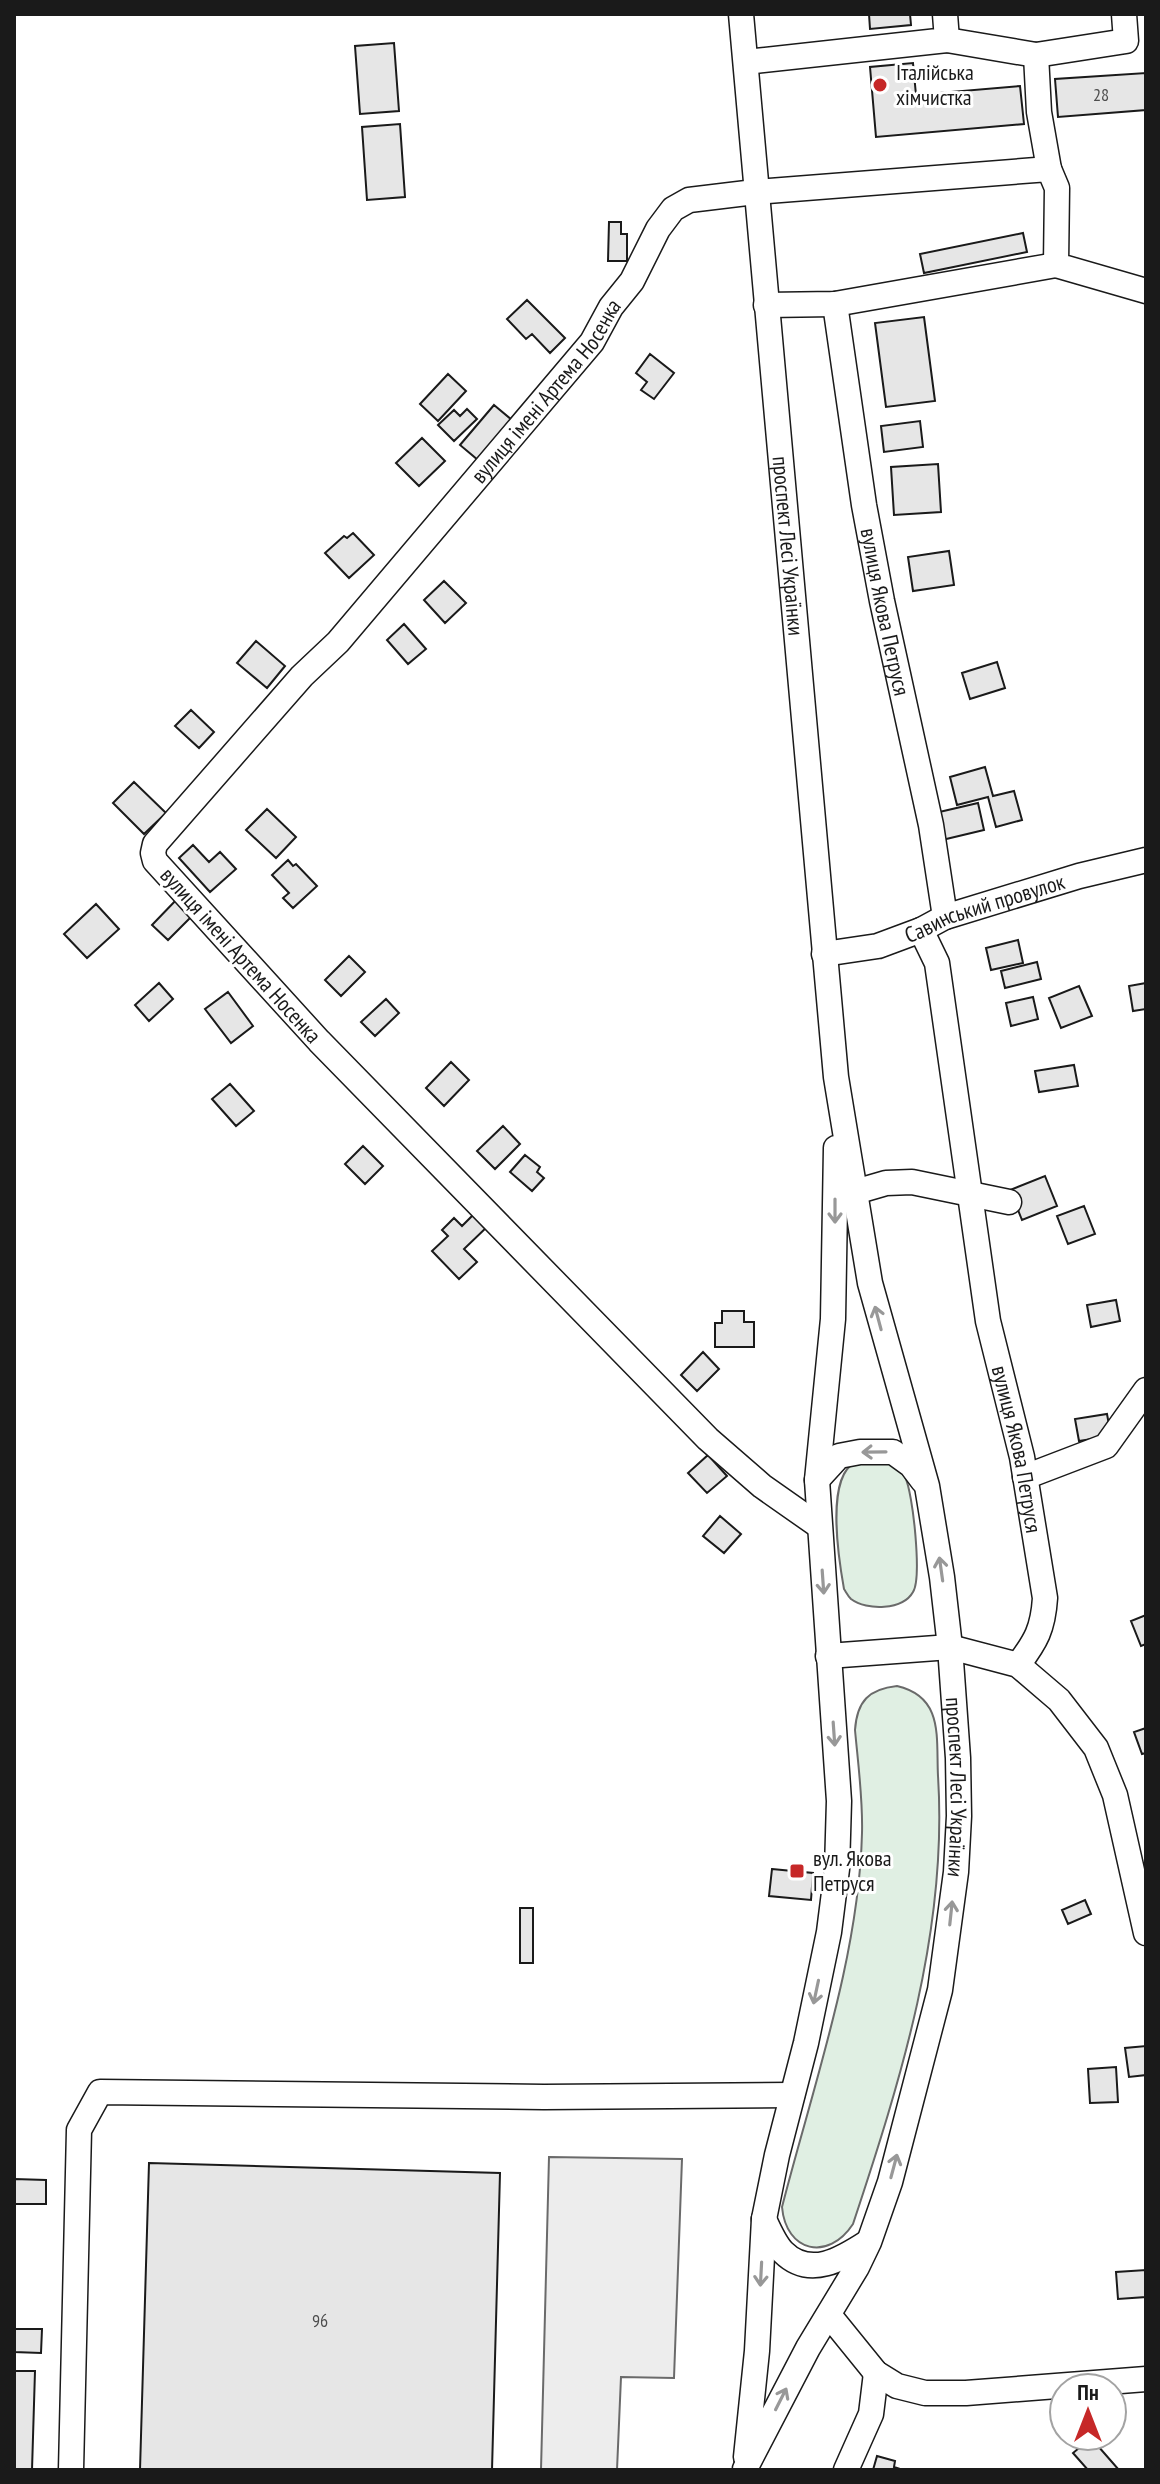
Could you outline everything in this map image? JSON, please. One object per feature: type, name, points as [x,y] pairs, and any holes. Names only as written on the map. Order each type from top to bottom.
[{"type":"street","name":"проспект Лесі Українки","points":[[741,14],[836,1077],[876,1311],[927,1486],[940,1563],[950,1647],[959,1816],[950,1929],[932,2023],[890,2182],[869,2242],[808,2348],[745,2469]]},
{"type":"street","points":[[945,14],[947,40]]},
{"type":"street","points":[[746,62],[947,40],[1036,55],[1136,41],[1124,14]]},
{"type":"street","points":[[1036,55],[1039,112],[1049,169],[1057,188],[1056,265]]},
{"type":"street","points":[[755,192],[1049,169]]},
{"type":"street","name":"вулиця імені Артема Носенка","points":[[755,192],[689,200],[673,209],[658,229],[632,281],[611,307],[592,342],[338,642],[302,676],[155,844],[153,853],[155,861],[319,1041],[708,1439],[762,1486],[819,1526]]},
{"type":"street","points":[[766,305],[835,304],[1056,265],[1146,291]]},
{"type":"street","name":"вулиця Якова Петруся","points":[[835,304],[877,574],[931,825],[945,917]]},
{"type":"street","name":"Савинський провулок","points":[[824,954],[878,946],[945,917],[1079,876],[1146,860]]},
{"type":"street","name":"вулиця Якова Петруся","points":[[921,930],[937,963],[988,1321],[1025,1477],[1045,1598],[1043,1621],[1036,1641],[1018,1665]]},
{"type":"street","name":"проспект Лесі Українки","points":[[745,2469],[757,2351],[764,2219],[829,1932],[837,1869],[839,1801],[817,1480],[835,1294],[836,1077]]},
{"type":"street","points":[[855,1192],[886,1183],[912,1182],[1009,1202]]},
{"type":"street","points":[[1025,1477],[1106,1446],[1146,1390]]},
{"type":"street","points":[[817,1480],[839,1456],[860,1452],[893,1452],[911,1465],[927,1486]]},
{"type":"street","points":[[828,1656],[950,1647],[1018,1665],[1059,1700],[1096,1748],[1115,1795],[1146,1933]]},
{"type":"street","points":[[71,2470],[79,2130],[100,2092],[544,2097],[792,2095]]},
{"type":"street","points":[[764,2219],[781,2251],[796,2263],[822,2267],[869,2242]]},
{"type":"street","points":[[829,2315],[876,2373],[897,2386],[925,2393],[966,2393],[1146,2379]]},
{"type":"street","points":[[846,2470],[871,2414],[876,2373]]},
{"type":"green space","points":[[881,1458],[900,1471],[908,1486],[917,1570],[916,1584],[908,1598],[893,1605],[875,1607],[851,1599],[844,1589],[836,1520],[840,1484],[846,1470],[858,1461]]},
{"type":"green space","points":[[897,1686],[923,1699],[930,1709],[937,1733],[939,1834],[936,1891],[928,1947],[904,2059],[853,2224],[832,2244],[810,2247],[791,2234],[782,2207],[844,1974],[853,1927],[862,1833],[856,1720],[866,1698],[879,1690]]},
{"type":"shaded area","points":[[549,2157],[682,2159],[674,2378],[621,2377],[617,2470],[541,2470]]},
{"type":"building","points":[[869,14],[910,14],[911,25],[870,29]]},
{"type":"building","points":[[394,43],[399,111],[360,114],[355,46]]},
{"type":"building","points":[[913,63],[916,95],[1020,86],[1024,124],[876,137],[870,67]]},
{"type":"building","points":[[1146,73],[1146,110],[1058,117],[1055,79]]},
{"type":"building","points":[[400,124],[405,197],[367,200],[362,127]]},
{"type":"building","points":[[609,222],[621,222],[621,234],[627,234],[627,261],[608,261]]},
{"type":"building","points":[[1023,233],[1027,252],[924,273],[920,254]]},
{"type":"building","points":[[527,300],[565,338],[550,353],[532,334],[526,339],[507,319]]},
{"type":"building","points":[[924,317],[935,401],[886,407],[875,323]]},
{"type":"building","points":[[650,354],[674,373],[654,399],[641,390],[647,382],[636,373]]},
{"type":"building","points":[[448,374],[466,391],[438,421],[420,404]]},
{"type":"building","points":[[494,405],[512,420],[478,460],[460,445]]},
{"type":"building","points":[[467,409],[477,419],[454,441],[438,425],[454,410],[460,416]]},
{"type":"building","points":[[920,421],[923,447],[884,452],[881,426]]},
{"type":"building","points":[[422,438],[445,461],[419,486],[396,463]]},
{"type":"building","points":[[938,464],[941,512],[894,515],[891,467]]},
{"type":"building","points":[[353,533],[374,555],[349,578],[325,553],[344,536],[347,538]]},
{"type":"building","points":[[949,551],[954,585],[913,591],[908,557]]},
{"type":"building","points":[[444,581],[466,603],[445,623],[424,600]]},
{"type":"building","points":[[404,624],[426,649],[408,664],[387,640]]},
{"type":"building","points":[[256,641],[285,666],[267,688],[237,663]]},
{"type":"building","points":[[997,662],[1005,688],[970,699],[962,673]]},
{"type":"building","points":[[191,710],[214,732],[199,748],[175,726]]},
{"type":"building","points":[[985,767],[993,796],[1014,791],[1022,820],[996,827],[988,797],[957,805],[950,777]]},
{"type":"building","points":[[134,782],[166,813],[144,834],[113,803]]},
{"type":"building","points":[[978,803],[984,830],[942,840],[935,813]]},
{"type":"building","points":[[267,809],[296,837],[276,858],[246,830]]},
{"type":"building","points":[[193,845],[209,862],[220,852],[236,869],[210,892],[179,858]]},
{"type":"building","points":[[288,860],[317,886],[293,908],[283,898],[289,893],[272,875]]},
{"type":"building","points":[[179,897],[195,913],[168,940],[152,925]]},
{"type":"building","points":[[96,904],[119,929],[87,958],[64,934]]},
{"type":"building","points":[[1018,940],[1023,963],[991,970],[986,948]]},
{"type":"building","points":[[349,956],[365,972],[341,996],[325,980]]},
{"type":"building","points":[[1037,962],[1041,979],[1005,988],[1001,971]]},
{"type":"building","points":[[159,983],[173,999],[149,1021],[135,1005]]},
{"type":"building","points":[[1146,983],[1146,1009],[1133,1011],[1129,986]]},
{"type":"building","points":[[1079,986],[1092,1016],[1061,1028],[1049,998]]},
{"type":"building","points":[[228,992],[253,1026],[231,1043],[205,1009]]},
{"type":"building","points":[[1033,997],[1038,1019],[1011,1026],[1006,1003]]},
{"type":"building","points":[[386,999],[399,1013],[375,1036],[361,1022]]},
{"type":"building","points":[[451,1062],[469,1080],[444,1106],[426,1088]]},
{"type":"building","points":[[1074,1065],[1078,1086],[1039,1092],[1035,1071]]},
{"type":"building","points":[[230,1084],[254,1111],[236,1126],[212,1099]]},
{"type":"building","points":[[503,1126],[520,1144],[495,1169],[477,1151]]},
{"type":"building","points":[[363,1146],[383,1166],[365,1184],[345,1164]]},
{"type":"building","points":[[525,1155],[540,1167],[537,1172],[544,1178],[532,1191],[510,1172]]},
{"type":"building","points":[[1045,1176],[1057,1206],[1022,1220],[1010,1190]]},
{"type":"building","points":[[1084,1206],[1095,1234],[1068,1244],[1057,1216]]},
{"type":"building","points":[[476,1212],[489,1225],[464,1249],[477,1262],[459,1279],[432,1251],[448,1236],[442,1230],[454,1218],[462,1226]]},
{"type":"building","points":[[1116,1300],[1120,1321],[1091,1327],[1087,1305]]},
{"type":"building","points":[[722,1311],[744,1311],[744,1322],[754,1322],[754,1347],[715,1347],[715,1323],[722,1323]]},
{"type":"building","points":[[703,1352],[719,1369],[697,1391],[681,1375]]},
{"type":"building","points":[[1107,1414],[1111,1436],[1079,1441],[1075,1419]]},
{"type":"building","points":[[708,1455],[727,1476],[707,1493],[688,1473]]},
{"type":"building","points":[[720,1516],[741,1534],[724,1553],[703,1536]]},
{"type":"building","points":[[1146,1615],[1146,1644],[1141,1646],[1131,1621]]},
{"type":"building","points":[[1146,1728],[1146,1753],[1142,1754],[1134,1732]]},
{"type":"building","points":[[772,1869],[813,1873],[811,1900],[769,1896]]},
{"type":"building","points":[[1085,1900],[1091,1914],[1068,1924],[1062,1910]]},
{"type":"building","points":[[520,1908],[533,1908],[533,1963],[520,1963]]},
{"type":"building","points":[[1146,2046],[1146,2075],[1129,2077],[1125,2048]]},
{"type":"building","points":[[1116,2067],[1118,2102],[1090,2103],[1088,2069]]},
{"type":"building","points":[[149,2163],[500,2173],[492,2470],[140,2470]]},
{"type":"building","points":[[14,2179],[46,2180],[46,2204],[14,2204]]},
{"type":"building","points":[[1146,2270],[1146,2297],[1118,2299],[1116,2272]]},
{"type":"building","points":[[14,2329],[42,2329],[41,2353],[14,2352]]},
{"type":"building","points":[[14,2371],[35,2371],[32,2470],[14,2470]]},
{"type":"building","points":[[1103,2452],[1119,2470],[1088,2470],[1073,2453]]},
{"type":"building","points":[[877,2456],[895,2461],[894,2467],[903,2470],[873,2470]]},
{"type":"place","name":"Італійська хімчистка","points":[[880,85]]},
{"type":"place","name":"вул. Якова Петруся","points":[[797,1871]]}]
